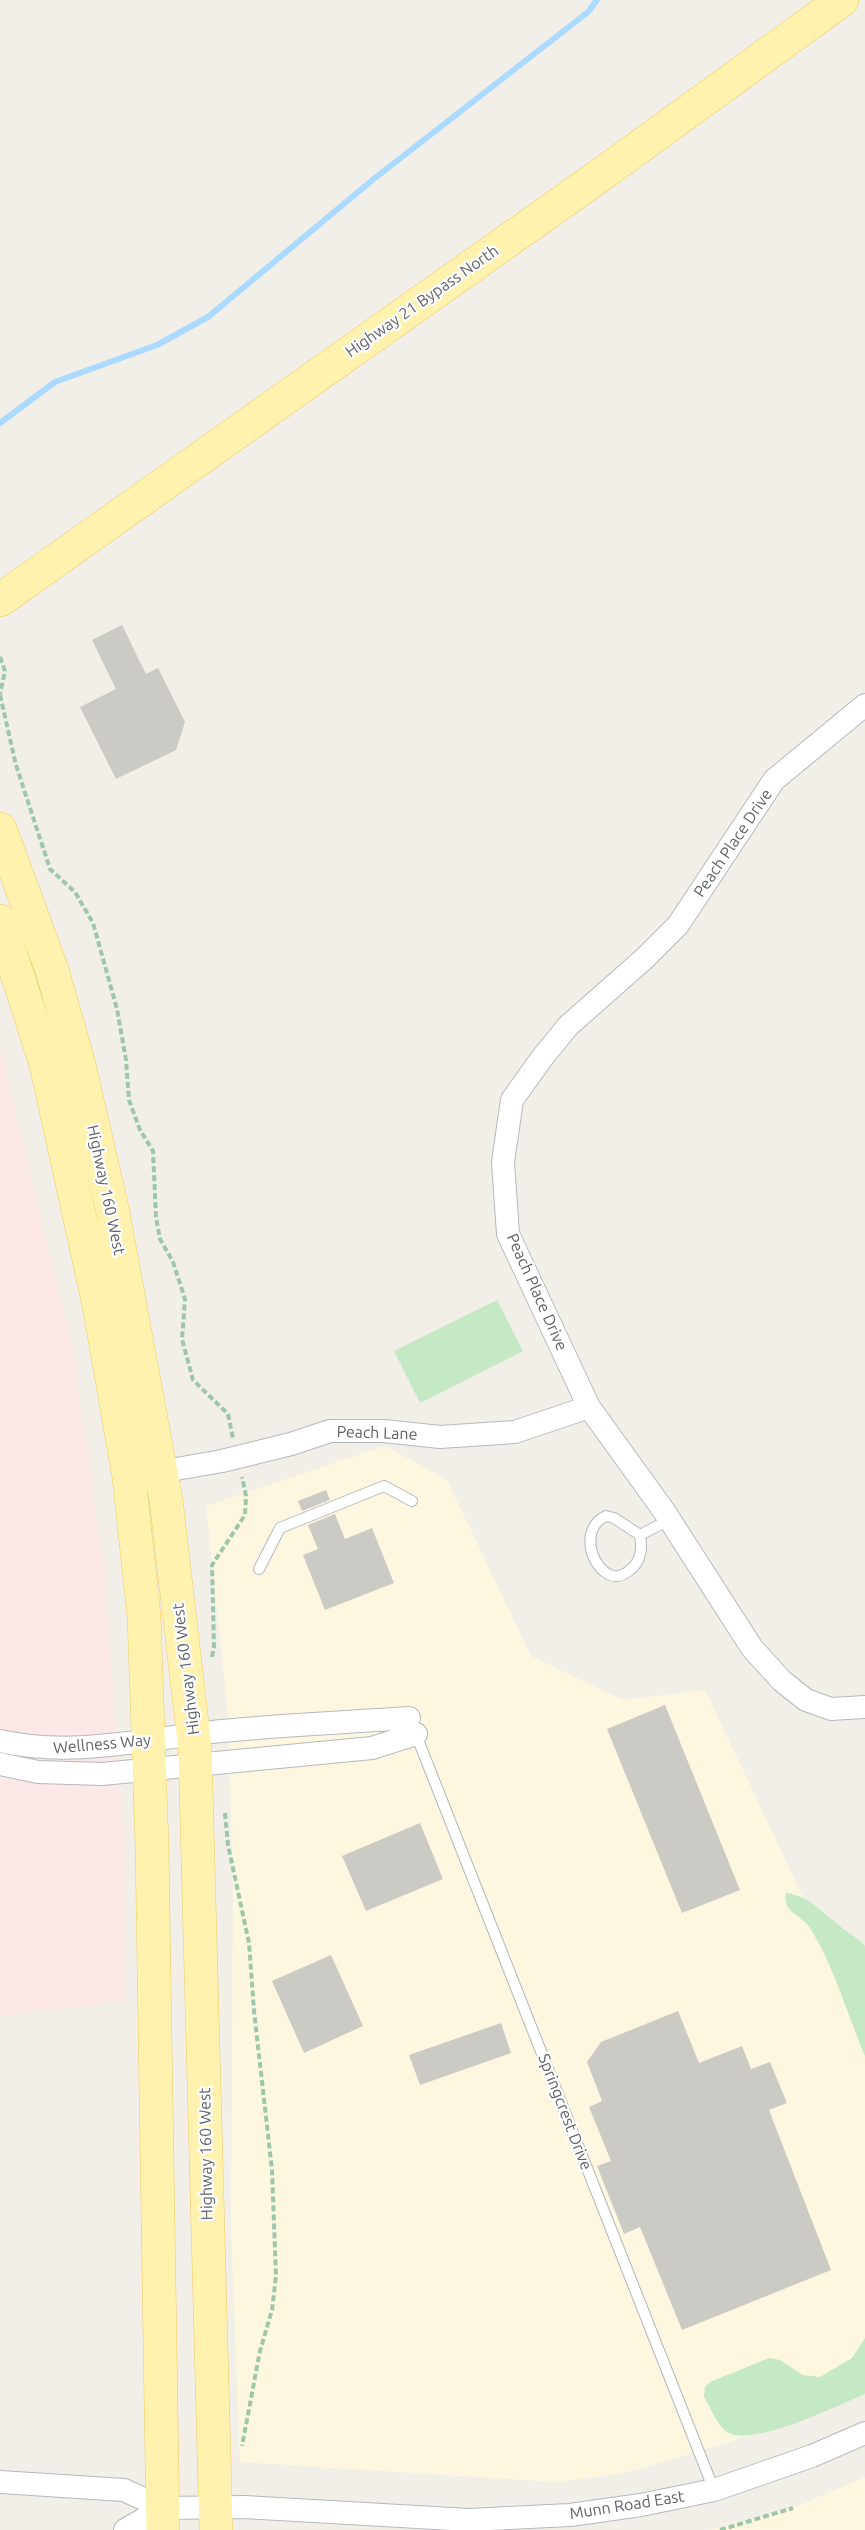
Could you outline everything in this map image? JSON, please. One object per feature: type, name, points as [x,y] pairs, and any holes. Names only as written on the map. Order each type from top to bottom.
[{"type":"main road","name":"Highway 21 Bypass North","points":[[0,600],[842,0]]},
{"type":"main road","name":"Highway 160 West","points":[[0,830],[52,970],[78,1061],[112,1208],[161,1472],[171,1752],[215,2518]]},
{"type":"main road","name":"Highway 160 West","points":[[0,921],[46,1064],[99,1305],[129,1477],[144,1616],[171,1752],[163,2519]]},
{"type":"street","name":"Peach Place Drive","points":[[865,705],[774,780],[678,926],[568,1026],[512,1100],[503,1162],[508,1234],[589,1407],[669,1520],[752,1648],[782,1681],[806,1700],[831,1709],[865,1707]]},
{"type":"street","name":"Peach Lane","points":[[129,1477],[237,1458],[330,1431],[384,1431],[440,1437],[515,1432],[589,1407]]},
{"type":"street","points":[[171,1752],[412,1726]]},
{"type":"street","points":[[171,1752],[372,1748],[412,1726]]},
{"type":"street","name":"Wellness Way","points":[[0,1741],[26,1747],[57,1749],[99,1747],[171,1752]]},
{"type":"street","name":"Wellness Way","points":[[0,1764],[38,1772],[71,1774],[171,1752]]},
{"type":"street","name":"Munn Road East","points":[[163,2519],[469,2520],[570,2515],[641,2505],[714,2490],[812,2456],[865,2433]]},
{"type":"street","points":[[0,2481],[124,2490],[163,2519]]},
{"type":"street","points":[[125,2530],[163,2519]]},
{"type":"lane","points":[[259,1569],[280,1528],[384,1486],[412,1502]]},
{"type":"lane","points":[[606,1516],[614,1518],[640,1535],[640,1554],[637,1562],[632,1569],[615,1576],[608,1574],[598,1563],[589,1536],[592,1526],[606,1516]]},
{"type":"lane","points":[[640,1535],[669,1520]]},
{"type":"lane","name":"Springcrest Drive","points":[[412,1726],[714,2490]]},
{"type":"path","points":[[0,657],[5,670],[0,695],[16,765],[50,869],[75,892],[93,923],[117,1009],[126,1060],[129,1100],[140,1130],[153,1151],[156,1217],[160,1239],[173,1262],[185,1299],[182,1339],[193,1380],[228,1414],[246,1496],[245,1515],[212,1565],[214,1646],[212,1658]]},
{"type":"path","points":[[225,1811],[228,1845],[249,1943],[254,2011],[272,2170],[276,2276],[272,2310],[260,2351],[241,2454]]},
{"type":"path","points":[[720,2530],[793,2508]]},
{"type":"shaded area","points":[[0,1047],[73,1350],[104,1568],[124,1841],[125,2001],[0,2016]]},
{"type":"shaded area","points":[[385,1446],[447,1480],[531,1656],[623,1700],[705,1690],[865,2028],[865,2394],[822,2413],[674,2459],[619,2474],[556,2482],[240,2462],[231,2228],[233,1895],[228,1714],[206,1506]]},
{"type":"shaded area","points":[[865,2477],[865,2530],[710,2530],[793,2508]]},
{"type":"green space","points":[[497,1300],[523,1351],[420,1403],[394,1351]]},
{"type":"green space","points":[[786,1893],[802,1897],[813,1904],[865,1946],[865,2056],[826,1958],[810,1928],[789,1909]]},
{"type":"green space","points":[[865,2338],[865,2394],[798,2422],[760,2434],[743,2436],[731,2434],[719,2423],[704,2397],[705,2387],[710,2382],[769,2358],[780,2360],[803,2375],[820,2377],[852,2358]]},
{"type":"building","points":[[122,625],[146,674],[158,668],[185,722],[176,750],[116,779],[80,707],[116,689],[92,640]]},
{"type":"building","points":[[326,1490],[330,1500],[302,1511],[298,1501]]},
{"type":"building","points":[[335,1514],[345,1539],[372,1528],[394,1583],[325,1610],[303,1555],[318,1549],[308,1525]]},
{"type":"building","points":[[665,1705],[740,1890],[682,1913],[607,1729]]},
{"type":"building","points":[[420,1823],[443,1879],[366,1911],[342,1856]]},
{"type":"building","points":[[331,1955],[363,2026],[304,2053],[272,1981]]},
{"type":"building","points":[[678,2011],[699,2063],[742,2046],[751,2069],[770,2062],[787,2103],[769,2110],[831,2270],[682,2330],[640,2227],[624,2234],[597,2166],[611,2161],[589,2107],[602,2101],[587,2062],[601,2042]]},
{"type":"building","points":[[501,2023],[511,2053],[420,2085],[409,2055]]},
{"type":"waterway","points":[[0,423],[55,382],[157,345],[208,317],[375,178],[588,12],[597,0]]}]
